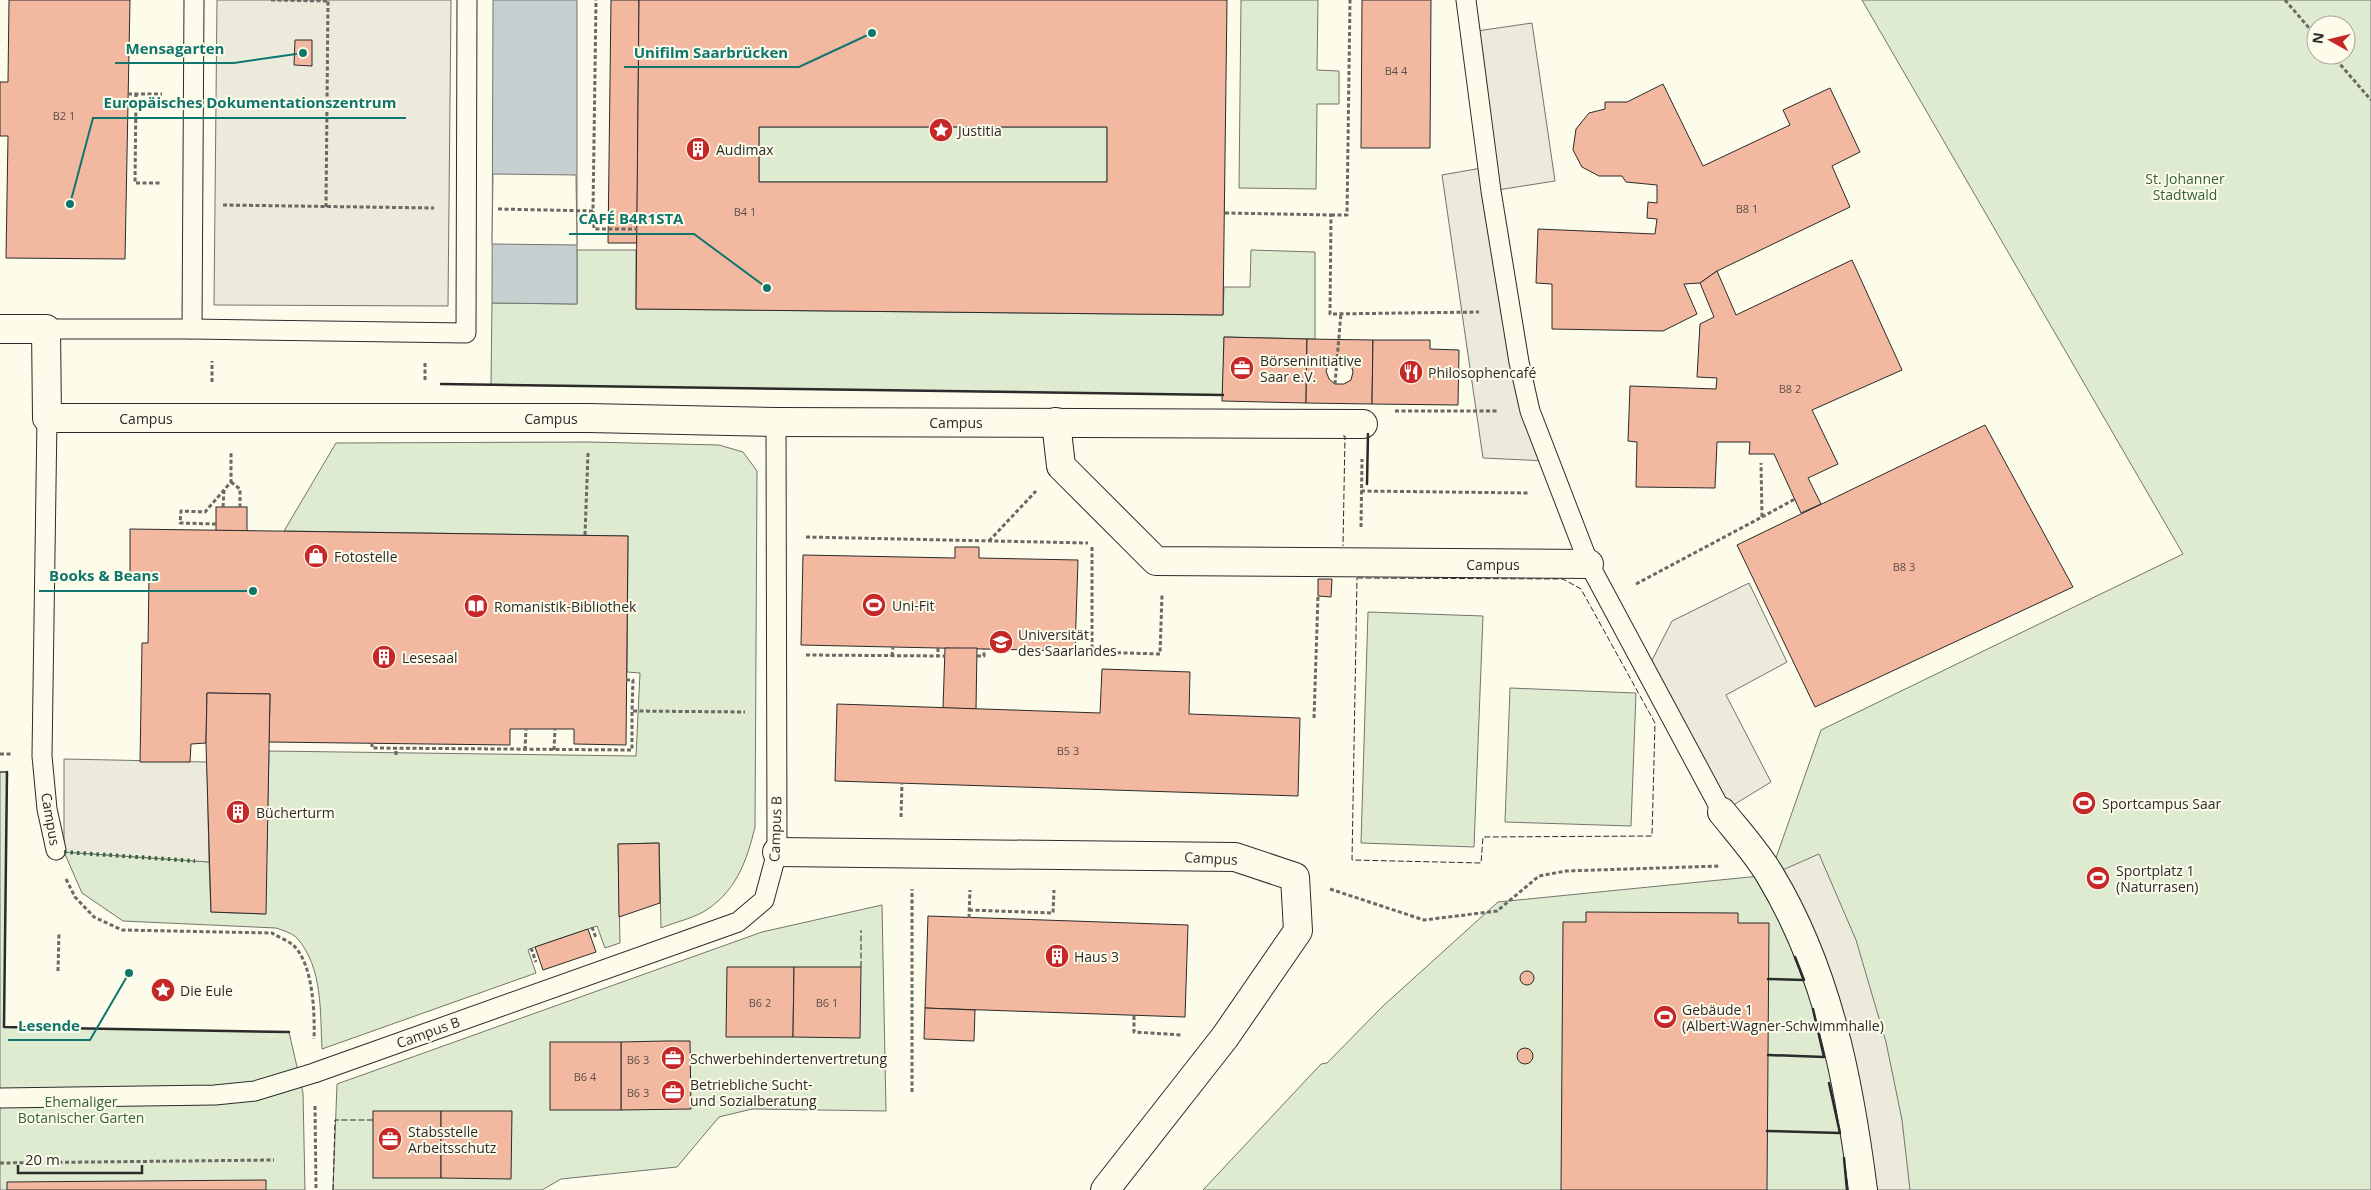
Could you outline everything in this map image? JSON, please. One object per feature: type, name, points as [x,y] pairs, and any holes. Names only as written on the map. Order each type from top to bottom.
[{"type":"street","points":[[0,329],[46,329]]},
{"type":"street","name":"Campus","points":[[46,329],[47,418],[588,418],[776,422],[1363,424]]},
{"type":"street","points":[[1056,422],[1061,466]]},
{"type":"street","name":"Campus","points":[[1061,466],[1156,561],[1589,564]]},
{"type":"street","points":[[1722,812],[1763,864],[1798,928],[1817,973],[1842,1063],[1854,1125],[1863,1190]]},
{"type":"street","name":"Campus","points":[[776,852],[1235,857],[1295,878]]},
{"type":"street","points":[[1105,1190],[1225,1037],[1298,931],[1295,878]]},
{"type":"lane","points":[[192,330],[194,0]]},
{"type":"lane","points":[[46,329],[466,333],[467,0]]},
{"type":"lane","points":[[1466,0],[1490,191],[1519,362],[1530,411],[1589,564],[1722,812]]},
{"type":"lane","name":"Campus","points":[[47,418],[42,756],[47,809],[56,850]]},
{"type":"lane","name":"Campus B","points":[[0,1098],[215,1095],[255,1091],[314,1073],[738,922],[764,900],[776,852],[776,422]]},
{"type":"path","points":[[271,0],[328,0],[326,206]]},
{"type":"path","points":[[596,0],[594,229],[636,229]]},
{"type":"path","points":[[1225,213],[1347,215],[1350,0]]},
{"type":"path","points":[[2285,0],[2306,24]]},
{"type":"path","points":[[2341,65],[2371,100]]},
{"type":"path","points":[[136,93],[135,183],[193,184]]},
{"type":"path","points":[[128,94],[146,94]]},
{"type":"path","points":[[192,205],[466,208]]},
{"type":"path","points":[[492,209],[593,210]]},
{"type":"path","points":[[1331,215],[1330,314],[1461,312]]},
{"type":"path","points":[[1335,384],[1340,313]]},
{"type":"path","points":[[212,384],[213,330]]},
{"type":"path","points":[[425,332],[425,419]]},
{"type":"path","points":[[1390,410],[1530,411]]},
{"type":"path","points":[[585,535],[588,418]]},
{"type":"path","points":[[216,524],[180,523],[181,511],[205,512],[231,482],[231,450]]},
{"type":"path","points":[[1761,462],[1762,516]]},
{"type":"path","points":[[989,541],[1061,466]]},
{"type":"path","points":[[231,482],[240,489],[240,507]]},
{"type":"path","points":[[223,507],[224,489]]},
{"type":"path","points":[[1361,491],[1510,492]]},
{"type":"path","points":[[1608,599],[1794,498]]},
{"type":"path","points":[[776,537],[1092,543],[1092,652],[1160,654],[1162,602]]},
{"type":"path","points":[[1314,718],[1319,562]]},
{"type":"path","points":[[892,656],[893,647]]},
{"type":"path","points":[[938,648],[938,656]]},
{"type":"path","points":[[977,656],[984,656],[984,649]]},
{"type":"path","points":[[802,655],[944,656]]},
{"type":"path","points":[[372,743],[372,748],[632,750],[633,680],[626,680]]},
{"type":"path","points":[[632,711],[746,712]]},
{"type":"path","points":[[525,750],[526,728]]},
{"type":"path","points":[[554,729],[554,750]]},
{"type":"path","points":[[420,744],[420,749]]},
{"type":"path","points":[[594,745],[594,750]]},
{"type":"path","points":[[396,748],[396,755]]},
{"type":"path","points":[[900,827],[902,783]]},
{"type":"path","name":"Campus","points":[[56,850],[60,867],[75,897],[94,917],[122,930],[272,933],[293,945],[304,963],[311,988],[314,1035]]},
{"type":"path","points":[[969,918],[969,910],[1053,913],[1056,855]]},
{"type":"path","points":[[1295,878],[1424,920],[1496,911],[1539,876],[1566,871],[1763,864]]},
{"type":"path","points":[[912,888],[912,1092]]},
{"type":"path","points":[[58,971],[59,932]]},
{"type":"path","points":[[1134,1016],[1134,1032],[1225,1037]]},
{"type":"path","points":[[315,1127],[316,1190]]},
{"type":"path","points":[[0,1163],[274,1160]]},
{"type":"green space","points":[[1241,0],[1318,0],[1317,70],[1339,71],[1339,104],[1317,104],[1316,189],[1239,188]]},
{"type":"green space","name":"Sportcampus Saar","points":[[1862,0],[2371,0],[2371,1190],[1203,1190],[1321,1064],[1327,1063],[1383,1006],[1498,902],[1770,875],[1821,730],[2183,554]]},
{"type":"green space","points":[[759,127],[1107,127],[1107,182],[759,182]]},
{"type":"green space","points":[[577,250],[636,250],[636,309],[1223,315],[1224,287],[1250,287],[1251,250],[1315,252],[1315,339],[1224,337],[1223,395],[491,385],[492,303],[577,304]]},
{"type":"green space","points":[[588,442],[719,445],[743,452],[757,471],[755,827],[744,862],[734,883],[718,901],[697,915],[661,928],[659,843],[618,844],[620,943],[605,948],[597,926],[535,947],[528,950],[536,973],[322,1049],[320,1005],[316,976],[312,963],[297,938],[276,928],[123,921],[82,893],[64,852],[209,862],[211,912],[265,914],[269,751],[636,756],[640,673],[627,672],[628,536],[284,531],[336,443]]},
{"type":"green space","points":[[1368,612],[1483,616],[1474,847],[1361,843]]},
{"type":"green space","points":[[1510,688],[1636,693],[1631,826],[1505,822]]},
{"type":"green space","name":"Ehemaliger Botanischer Garten","points":[[0,772],[7,772],[4,1027],[289,1032],[303,1093],[305,1190],[0,1190]]},
{"type":"green space","points":[[882,905],[886,1111],[752,1109],[719,1117],[677,1167],[561,1179],[542,1190],[333,1190],[337,1084],[762,932]]},
{"type":"shaded area","points":[[217,0],[451,0],[448,306],[214,305]]},
{"type":"shaded area","points":[[493,0],[577,0],[577,304],[492,303]]},
{"type":"shaded area","points":[[1532,23],[1555,181],[1491,191],[1547,461],[1483,458],[1442,175],[1487,167],[1470,32]]},
{"type":"shaded area","points":[[1749,583],[1787,662],[1726,695],[1771,782],[1722,812],[1647,670],[1672,621]]},
{"type":"shaded area","points":[[64,759],[207,762],[209,862],[64,852]]},
{"type":"shaded area","points":[[1819,854],[1856,940],[1886,1042],[1902,1120],[1910,1190],[1863,1190],[1854,1125],[1771,875]]},
{"type":"pier","points":[[493,174],[576,175],[577,245],[492,244]]},
{"type":"building","points":[[9,0],[130,0],[125,259],[6,258],[8,136],[0,136],[0,82],[8,82]]},
{"type":"building","points":[[611,0],[639,0],[637,243],[608,243]]},
{"type":"building","name":"Audimax","points":[[639,0],[1227,0],[1223,315],[636,309]],"holes":[[[759,127],[1107,127],[1107,182],[759,182]]]},
{"type":"building","points":[[1362,0],[1431,0],[1430,148],[1361,148]]},
{"type":"building","points":[[295,40],[312,40],[312,66],[294,65]]},
{"type":"building","points":[[1663,84],[1703,166],[1790,125],[1783,110],[1830,88],[1860,152],[1832,166],[1850,207],[1717,271],[1700,283],[1684,284],[1697,314],[1663,331],[1552,329],[1552,284],[1536,283],[1538,229],[1655,234],[1657,219],[1647,218],[1648,202],[1657,203],[1657,185],[1626,182],[1622,176],[1599,176],[1582,167],[1573,150],[1576,129],[1589,113],[1605,109],[1605,102],[1627,102]]},
{"type":"building","points":[[1852,260],[1902,370],[1812,410],[1838,464],[1808,478],[1821,504],[1801,513],[1774,454],[1749,454],[1750,442],[1717,442],[1715,488],[1636,487],[1637,442],[1628,441],[1630,386],[1716,389],[1717,378],[1697,377],[1700,324],[1714,317],[1700,283],[1717,271],[1736,315]]},
{"type":"building","points":[[1224,337],[1307,339],[1306,403],[1222,401]]},
{"type":"building","points":[[1307,339],[1373,340],[1372,404],[1306,403]],"holes":[[[1336,359],[1345,359],[1351,364],[1353,372],[1351,380],[1344,384],[1335,384],[1329,379],[1326,371],[1329,363]]]},
{"type":"building","points":[[1373,340],[1430,340],[1430,349],[1459,350],[1458,405],[1372,404]]},
{"type":"building","points":[[1985,425],[2073,587],[1815,707],[1737,545]]},
{"type":"building","points":[[216,507],[247,507],[247,531],[216,531]]},
{"type":"building","name":"Lesesaal","points":[[130,529],[628,536],[626,745],[574,744],[574,729],[510,729],[510,745],[269,742],[270,694],[207,693],[206,743],[191,744],[190,762],[140,762],[142,643],[148,643],[149,578],[130,578]]},
{"type":"building","points":[[955,547],[979,547],[979,558],[1078,560],[1075,651],[801,645],[803,555],[955,558]]},
{"type":"building","points":[[1318,579],[1332,579],[1331,597],[1318,596]]},
{"type":"building","points":[[945,648],[977,648],[976,709],[943,708]]},
{"type":"building","points":[[1102,669],[1190,672],[1189,714],[1300,718],[1298,796],[835,781],[837,704],[1100,713]]},
{"type":"building","name":"Bücherturm","points":[[207,693],[270,694],[266,914],[211,912],[206,743]]},
{"type":"building","points":[[659,843],[660,903],[619,917],[618,844]]},
{"type":"building","name":"Gebäude 1 (Albert-Wagner-Schwimmhalle)","points":[[1586,912],[1738,913],[1738,923],[1769,923],[1767,1190],[1561,1190],[1563,922],[1586,922]]},
{"type":"building","name":"Haus 3","points":[[928,916],[1188,925],[1185,1017],[925,1008]]},
{"type":"building","points":[[588,929],[596,952],[543,970],[535,947]]},
{"type":"building","points":[[727,967],[794,967],[793,1037],[726,1037]]},
{"type":"building","points":[[794,967],[861,967],[860,1038],[793,1037]]},
{"type":"building","points":[[1524,971],[1530,971],[1534,978],[1530,985],[1524,985],[1520,981],[1520,975]]},
{"type":"building","points":[[925,1008],[975,1010],[974,1041],[924,1039]]},
{"type":"building","points":[[690,1041],[691,1109],[621,1110],[621,1042]]},
{"type":"building","points":[[550,1042],[621,1042],[621,1110],[550,1110]]},
{"type":"building","points":[[1525,1048],[1533,1056],[1525,1064],[1517,1056]]},
{"type":"building","points":[[373,1111],[441,1111],[441,1178],[373,1178]]},
{"type":"building","points":[[441,1111],[512,1111],[511,1179],[441,1178]]},
{"type":"building","points":[[266,1180],[266,1190],[7,1190],[7,1182]]},
{"type":"hedge","points":[[64,852],[195,861]]},
{"type":"fence","points":[[1343,436],[1345,436],[1343,546]]},
{"type":"fence","points":[[1357,578],[1563,579],[1581,589],[1655,723],[1652,836],[1483,837],[1481,863],[1352,860],[1357,578]]},
{"type":"fence","points":[[0,772],[7,772]]},
{"type":"fence","points":[[861,930],[861,967]]},
{"type":"fence","points":[[333,1190],[335,1120],[373,1120]]},
{"type":"wall","points":[[441,384],[1223,395]]},
{"type":"wall","points":[[1367,484],[1368,434]]},
{"type":"wall","points":[[7,772],[4,1027],[289,1032]]},
{"type":"wall","points":[[1768,979],[1804,980],[1795,957]]},
{"type":"wall","points":[[1768,1055],[1824,1057],[1813,1009]]},
{"type":"wall","points":[[1767,1131],[1840,1133],[1829,1083]]},
{"type":"wall","points":[[1844,1158],[1847,1190]]},
{"type":"place","name":"Unifilm Saarbrücken","points":[[872,33]]},
{"type":"place","name":"Mensagarten","points":[[303,53]]},
{"type":"place","name":"Justitia","points":[[941,130]]},
{"type":"place","name":"Audimax","points":[[698,149]]},
{"type":"place","name":"Europäisches Dokumentationszentrum","points":[[70,204]]},
{"type":"place","name":"CAFÉ B4R1STA","points":[[767,288]]},
{"type":"place","name":"Börseninitiative Saar e.V.","points":[[1242,368]]},
{"type":"place","name":"Philosophencafé","points":[[1411,372]]},
{"type":"place","name":"Fotostelle","points":[[316,556]]},
{"type":"place","name":"Books & Beans","points":[[253,591]]},
{"type":"place","name":"Uni-Fit","points":[[874,605]]},
{"type":"place","name":"Romanistik-Bibliothek","points":[[476,606]]},
{"type":"place","name":"Universität des Saarlandes","points":[[1001,642]]},
{"type":"place","name":"Lesesaal","points":[[384,657]]},
{"type":"place","name":"Sportcampus Saar","points":[[2084,803]]},
{"type":"place","name":"Bücherturm","points":[[238,812]]},
{"type":"place","name":"Sportplatz 1 (Naturrasen)","points":[[2098,878]]},
{"type":"place","name":"Haus 3","points":[[1057,956]]},
{"type":"place","name":"Lesende","points":[[129,973]]},
{"type":"place","name":"Die Eule","points":[[163,990]]},
{"type":"place","name":"Gebäude 1 (Albert-Wagner-Schwimmhalle)","points":[[1665,1017]]},
{"type":"place","name":"Schwerbehindertenvertretung","points":[[673,1058]]},
{"type":"place","name":"Betriebliche Sucht- und Sozialberatung","points":[[673,1092]]},
{"type":"place","name":"Stabsstelle Arbeitsschutz","points":[[390,1139]]},
{"type":"park label","name":"St. Johanner Stadtwald","points":[[2185,186]]}]
